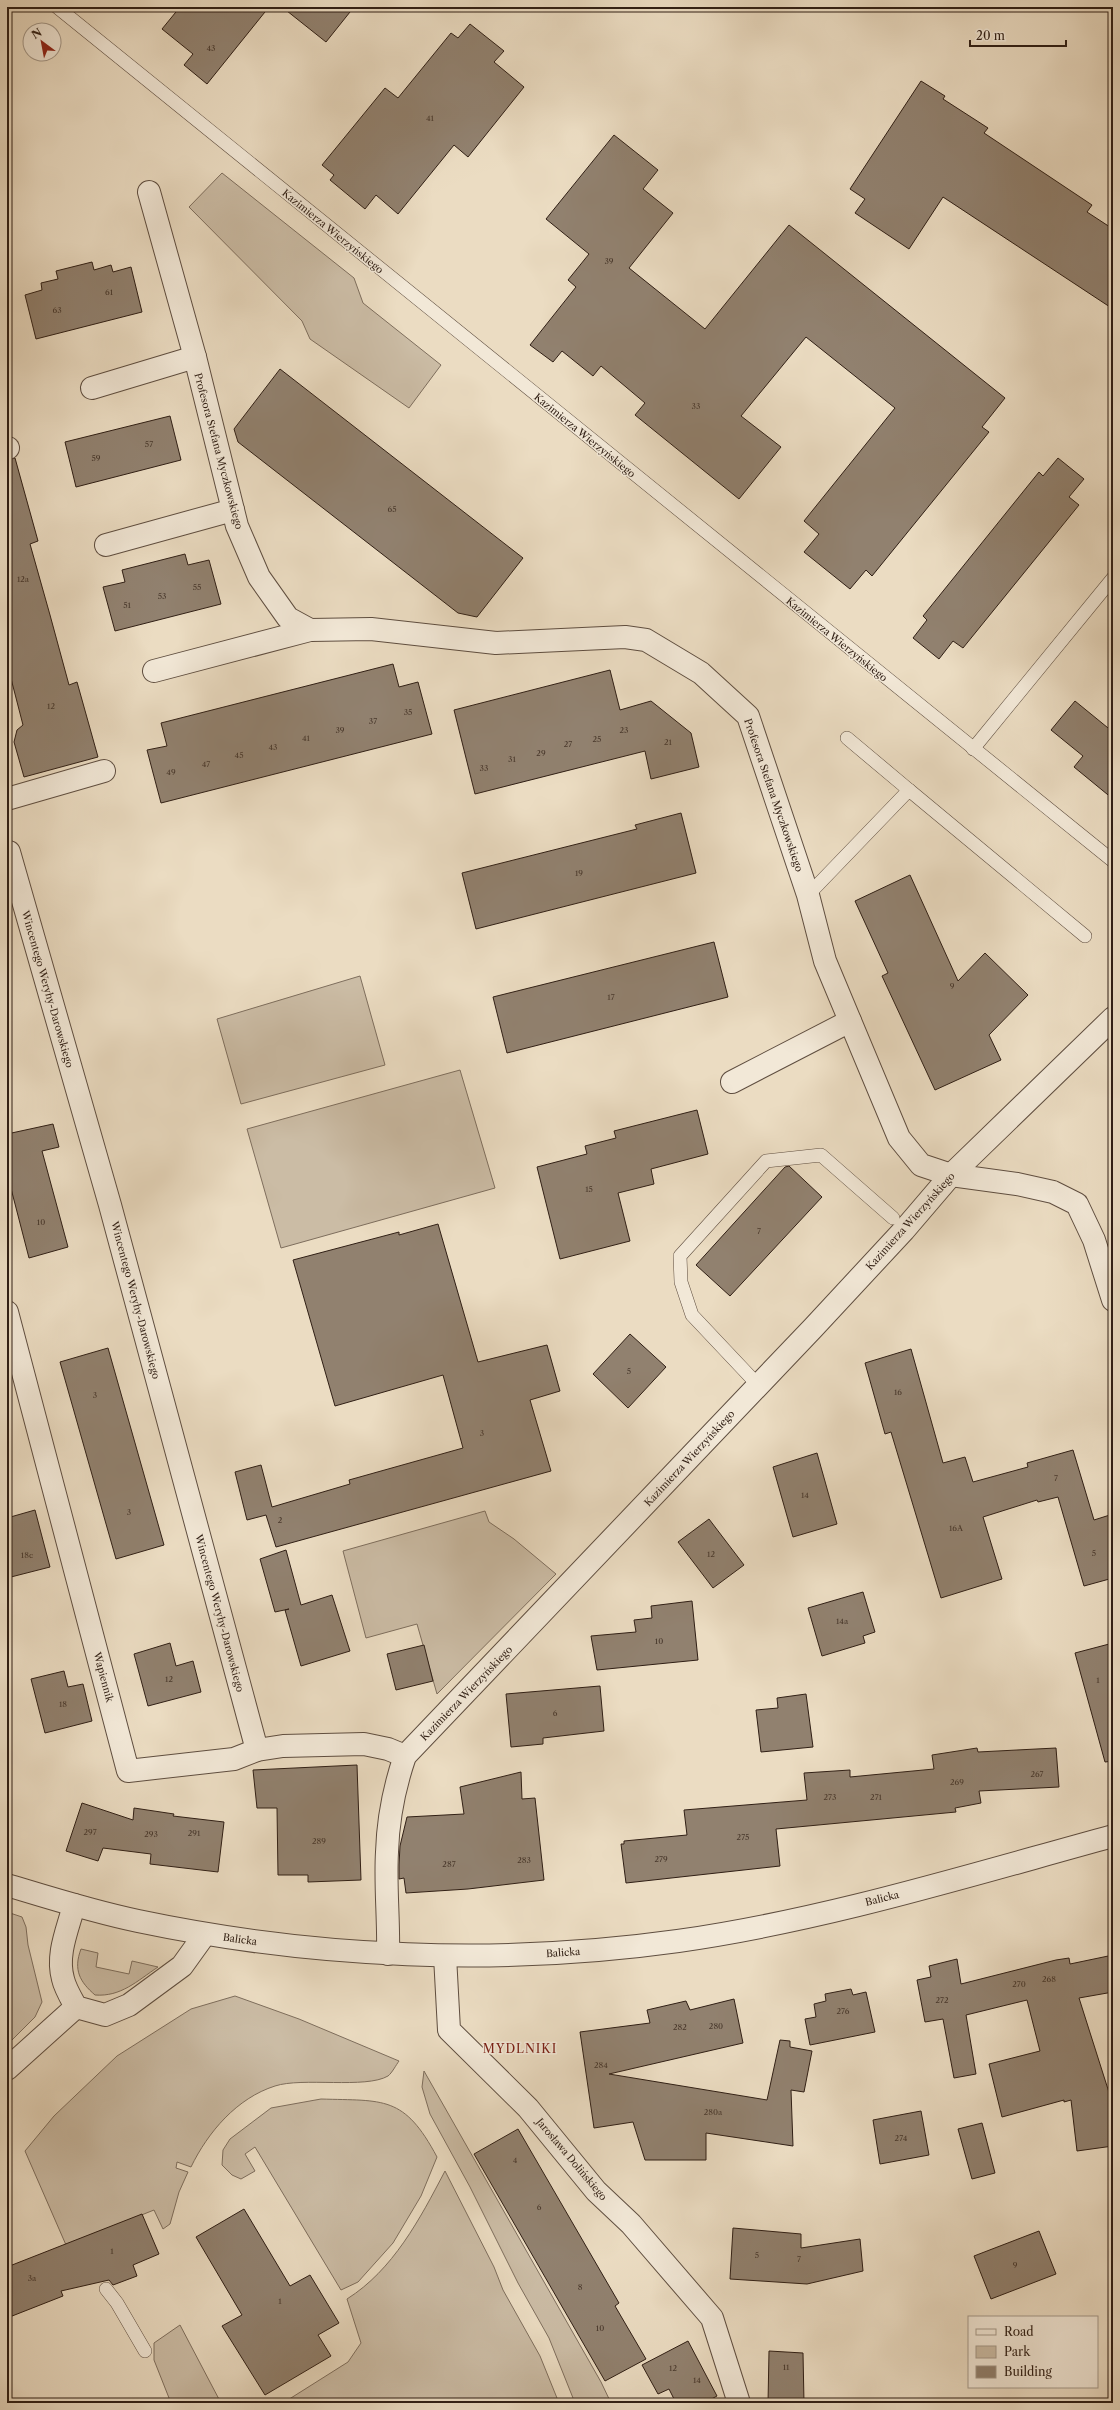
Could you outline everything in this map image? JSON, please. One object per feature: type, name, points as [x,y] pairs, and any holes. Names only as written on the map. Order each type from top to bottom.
[{"type":"street","name":"Profesora Stefana Myczkowskiego","points":[[149,192],[195,357],[237,526],[258,578],[288,618],[310,630],[371,629],[496,643],[625,637],[646,640],[701,672],[748,716],[808,895],[825,961],[899,1138],[920,1165],[951,1175],[1017,1184],[1052,1192],[1077,1204],[1094,1240],[1113,1300]]},
{"type":"street","points":[[92,388],[195,357]]},
{"type":"street","points":[[106,545],[233,510]]},
{"type":"street","points":[[154,671],[310,630]]},
{"type":"street","points":[[7,799],[104,771]]},
{"type":"street","name":"Wincentego Weryhy-Darowskiego","points":[[8,850],[110,1205],[258,1750]]},
{"type":"street","name":"Kazimierza Wierzyńskiego","points":[[388,1954],[389,1916],[386,1854],[390,1813],[396,1783],[405,1756],[904,1230],[951,1175],[1113,1018]]},
{"type":"street","points":[[732,1082],[850,1021]]},
{"type":"street","name":"Wapiennik","points":[[7,1312],[128,1771],[234,1759],[258,1750],[283,1746],[364,1744],[388,1749],[405,1756]]},
{"type":"street","name":"Balicka","points":[[7,1885],[74,1905],[136,1921],[205,1934],[269,1943],[388,1954],[445,1956],[558,1953],[629,1947],[736,1931],[798,1919],[875,1900],[1113,1836]]},
{"type":"street","points":[[74,1905],[62,1948],[60,1964],[63,1980],[76,2007],[104,2015],[129,2005],[182,1966],[205,1934]]},
{"type":"street","name":"Jarosława Dolińskiego","points":[[445,1956],[449,2030],[528,2108],[596,2191],[631,2224],[712,2318],[739,2403]]},
{"type":"street","points":[[7,2069],[76,2007]]},
{"type":"lane","name":"Kazimierza Wierzyńskiego","points":[[57,7],[1113,861]]},
{"type":"lane","points":[[973,749],[1113,578]]},
{"type":"lane","points":[[847,738],[1085,936]]},
{"type":"lane","points":[[808,895],[909,790]]},
{"type":"lane","points":[[758,1385],[692,1315],[681,1282],[680,1256],[766,1161],[821,1155],[893,1218]]},
{"type":"lane","points":[[106,2289],[117,2303],[145,2351]]},
{"type":"green space","points":[[222,173],[354,278],[363,303],[441,365],[409,408],[310,339],[302,321],[189,207]]},
{"type":"green space","points":[[360,976],[385,1065],[241,1104],[217,1019]]},
{"type":"green space","points":[[460,1070],[495,1188],[281,1248],[247,1129]]},
{"type":"green space","points":[[485,1511],[489,1522],[514,1539],[556,1574],[437,1694],[417,1624],[366,1638],[343,1551]]},
{"type":"green space","points":[[7,1912],[22,1917],[26,1927],[28,1945],[42,2002],[35,2017],[7,2045]]},
{"type":"green space","points":[[81,1949],[98,1953],[96,1967],[129,1974],[132,1961],[158,1967],[136,1983],[121,1991],[104,1995],[95,1995],[85,1985],[79,1975],[78,1963]]},
{"type":"green space","points":[[235,1996],[299,2019],[399,2061],[388,2076],[378,2080],[350,2083],[301,2082],[275,2086],[261,2091],[236,2108],[225,2118],[206,2141],[191,2167],[177,2162],[176,2168],[188,2172],[179,2192],[170,2224],[163,2229],[154,2210],[66,2245],[25,2151],[54,2116],[117,2056],[191,2009]]},
{"type":"green space","points":[[424,2071],[601,2382],[611,2403],[575,2403],[549,2338],[518,2283],[470,2187],[430,2114],[422,2087]]},
{"type":"green space","points":[[321,2099],[377,2102],[402,2112],[414,2122],[437,2157],[421,2196],[393,2243],[358,2282],[341,2290],[255,2147],[245,2154],[255,2171],[241,2179],[232,2175],[222,2165],[223,2150],[230,2139],[271,2108]]},
{"type":"green space","points":[[445,2171],[494,2267],[503,2290],[540,2356],[559,2403],[283,2403],[348,2362],[361,2343],[347,2299],[378,2274],[392,2258],[426,2207]]},
{"type":"green space","points":[[180,2325],[221,2403],[171,2403],[154,2360],[154,2343]]},
{"type":"building","points":[[180,7],[269,7],[207,84],[184,65],[193,54],[162,29]]},
{"type":"building","points":[[282,7],[354,7],[326,42]]},
{"type":"building","points":[[470,24],[504,51],[494,62],[524,87],[468,157],[454,145],[398,214],[376,195],[365,209],[330,180],[334,175],[322,165],[385,88],[398,98],[451,33],[458,38]]},
{"type":"building","points":[[921,81],[945,96],[943,99],[988,128],[984,133],[1092,205],[1087,212],[1113,229],[1113,309],[943,197],[909,249],[855,213],[865,199],[850,189]]},
{"type":"building","points":[[614,135],[658,170],[643,189],[673,213],[629,268],[705,329],[789,225],[1005,398],[982,427],[989,432],[872,576],[866,570],[850,589],[804,552],[819,534],[804,521],[895,408],[806,337],[741,416],[781,447],[739,499],[635,415],[645,403],[601,366],[593,376],[562,351],[553,362],[530,345],[576,287],[568,280],[589,254],[546,219]]},
{"type":"building","points":[[92,262],[94,270],[111,265],[113,272],[131,267],[142,312],[36,339],[25,295],[42,290],[41,283],[58,279],[56,271]]},
{"type":"building","points":[[280,369],[523,558],[477,617],[458,613],[238,442],[234,429]]},
{"type":"building","points":[[170,416],[181,460],[76,487],[65,442]]},
{"type":"building","points":[[15,458],[38,541],[30,544],[69,685],[77,682],[98,757],[24,777],[14,742],[17,730],[23,725],[7,663],[7,460]]},
{"type":"building","points":[[1058,458],[1084,479],[1069,497],[1079,505],[963,648],[953,641],[939,659],[913,638],[927,620],[923,616],[1039,472],[1043,476]]},
{"type":"building","points":[[185,554],[188,565],[209,560],[221,604],[115,631],[103,587],[125,582],[122,570]]},
{"type":"building","points":[[393,664],[399,687],[418,682],[432,734],[161,803],[147,750],[167,746],[161,723]]},
{"type":"building","points":[[610,670],[620,710],[651,701],[691,733],[699,767],[651,779],[645,751],[475,794],[454,710]]},
{"type":"building","points":[[1075,701],[1113,732],[1113,799],[1074,767],[1083,756],[1051,730]]},
{"type":"building","points":[[681,813],[696,873],[476,929],[462,873],[637,829],[635,825]]},
{"type":"building","points":[[910,875],[958,981],[985,953],[1028,995],[989,1035],[1001,1060],[935,1090],[882,976],[888,973],[855,901]]},
{"type":"building","points":[[714,942],[728,997],[507,1053],[493,997]]},
{"type":"building","points":[[697,1110],[708,1154],[651,1169],[654,1184],[618,1193],[630,1241],[560,1259],[537,1167],[587,1154],[585,1146],[616,1138],[614,1131]]},
{"type":"building","points":[[53,1124],[59,1147],[42,1151],[68,1247],[29,1258],[7,1173],[7,1134]]},
{"type":"building","points":[[789,1166],[822,1197],[730,1296],[696,1265],[785,1167]]},
{"type":"building","points":[[438,1224],[478,1362],[547,1345],[560,1391],[530,1400],[551,1471],[276,1547],[266,1515],[247,1520],[235,1472],[261,1465],[272,1507],[350,1484],[349,1480],[463,1448],[443,1375],[335,1406],[293,1260],[399,1232],[399,1235]]},
{"type":"building","points":[[630,1334],[666,1367],[628,1408],[593,1374]]},
{"type":"building","points":[[108,1348],[164,1545],[116,1559],[60,1362]]},
{"type":"building","points":[[911,1349],[943,1463],[965,1457],[973,1482],[1028,1467],[1027,1463],[1073,1450],[1094,1520],[1113,1514],[1113,1578],[1084,1586],[1058,1497],[1038,1502],[1037,1500],[983,1517],[1002,1579],[941,1598],[891,1432],[885,1434],[865,1363]]},
{"type":"building","points":[[817,1453],[837,1524],[793,1537],[773,1467]]},
{"type":"building","points":[[35,1510],[50,1567],[7,1578],[7,1518]]},
{"type":"building","points":[[709,1519],[744,1565],[713,1588],[678,1542]]},
{"type":"building","points":[[286,1550],[301,1605],[332,1595],[350,1651],[301,1666],[285,1610],[289,1609],[275,1612],[260,1559]]},
{"type":"building","points":[[863,1592],[875,1632],[863,1636],[865,1643],[822,1656],[808,1608]]},
{"type":"building","points":[[692,1601],[698,1660],[597,1670],[591,1636],[636,1632],[634,1620],[652,1618],[651,1606]]},
{"type":"building","points":[[170,1643],[176,1666],[193,1661],[201,1692],[148,1706],[134,1654]]},
{"type":"building","points":[[1113,1643],[1113,1761],[1105,1762],[1075,1653]]},
{"type":"building","points":[[424,1645],[433,1681],[396,1690],[387,1654]]},
{"type":"building","points":[[64,1671],[68,1687],[83,1684],[92,1721],[45,1733],[31,1679]]},
{"type":"building","points":[[600,1686],[604,1731],[543,1738],[543,1744],[511,1747],[506,1694]]},
{"type":"building","points":[[806,1694],[813,1747],[761,1752],[756,1710],[778,1708],[777,1698]]},
{"type":"building","points":[[977,1748],[978,1752],[1056,1748],[1059,1787],[979,1791],[981,1803],[955,1808],[956,1812],[776,1829],[780,1866],[626,1883],[621,1844],[624,1844],[624,1841],[687,1835],[684,1810],[807,1800],[804,1773],[850,1770],[850,1777],[934,1769],[932,1755]]},
{"type":"building","points":[[357,1765],[361,1880],[308,1882],[308,1875],[278,1875],[277,1808],[257,1808],[253,1770]]},
{"type":"building","points":[[521,1772],[522,1799],[535,1798],[544,1880],[468,1889],[406,1893],[404,1878],[399,1879],[399,1865],[400,1846],[407,1817],[464,1814],[460,1787]]},
{"type":"building","points":[[82,1803],[133,1820],[134,1808],[174,1814],[173,1816],[224,1822],[218,1872],[150,1864],[151,1854],[103,1848],[98,1861],[66,1851]]},
{"type":"building","points":[[1113,1955],[1113,1992],[1079,1998],[1113,2105],[1113,2146],[1077,2151],[1071,2100],[1064,2102],[1064,2100],[1002,2117],[989,2064],[1040,2051],[1027,2000],[966,2015],[976,2074],[954,2078],[943,2019],[925,2022],[917,1980],[931,1977],[929,1966],[957,1959],[961,1984],[1056,1960],[1069,1958],[1070,1964]]},
{"type":"building","points":[[851,1989],[853,1995],[866,1992],[875,2032],[810,2045],[805,2019],[816,2017],[814,2004],[826,2001],[825,1994]]},
{"type":"building","points":[[734,1999],[743,2043],[609,2074],[767,2100],[780,2040],[790,2041],[790,2047],[812,2051],[804,2092],[791,2090],[793,2146],[706,2133],[706,2160],[645,2160],[633,2122],[594,2128],[580,2032],[650,2023],[647,2010],[686,2001],[690,2010]]},
{"type":"building","points":[[921,2111],[929,2155],[880,2164],[873,2120]]},
{"type":"building","points":[[982,2123],[995,2173],[972,2179],[958,2129]]},
{"type":"building","points":[[518,2129],[619,2303],[615,2306],[646,2359],[605,2381],[474,2154]]},
{"type":"building","points":[[244,2209],[290,2286],[310,2275],[339,2323],[318,2335],[331,2356],[265,2395],[222,2326],[242,2315],[196,2237]]},
{"type":"building","points":[[142,2214],[159,2254],[133,2265],[137,2276],[113,2285],[109,2280],[61,2291],[63,2296],[7,2318],[7,2267]]},
{"type":"building","points":[[733,2228],[801,2234],[801,2248],[860,2239],[863,2271],[807,2284],[730,2279]]},
{"type":"building","points":[[1039,2231],[1056,2274],[991,2299],[974,2256]]},
{"type":"building","points":[[688,2341],[717,2396],[704,2403],[676,2403],[669,2389],[658,2394],[642,2365]]},
{"type":"building","points":[[769,2351],[803,2353],[804,2403],[768,2403]]},
{"type":"district","name":"MYDLNIKI","points":[[520,2049]]}]
